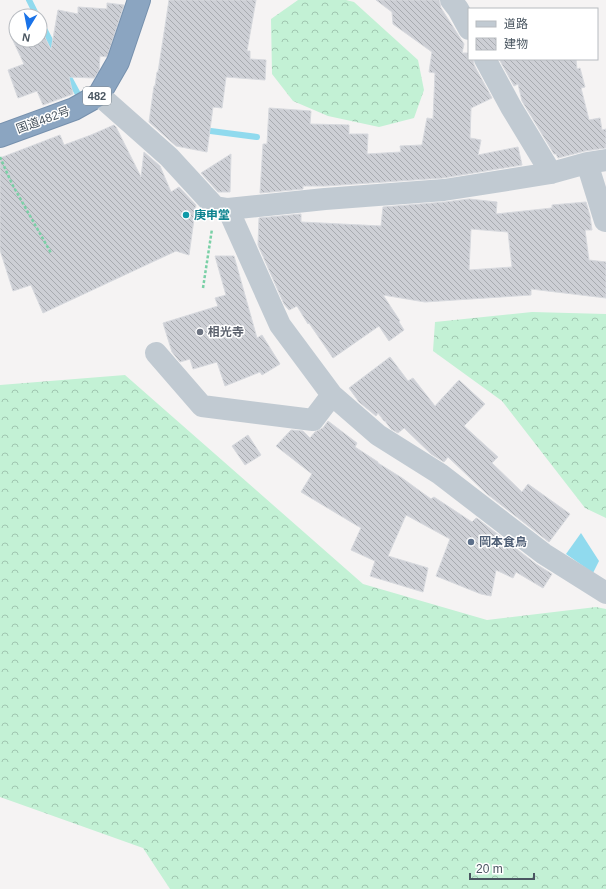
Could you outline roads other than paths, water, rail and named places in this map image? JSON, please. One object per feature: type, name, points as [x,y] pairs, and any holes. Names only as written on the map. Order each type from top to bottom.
[{"type":"highway","name":"482","points":[[99,95],[118,62],[139,0]]},
{"type":"highway","name":"国道482号","points":[[0,136],[74,109],[99,95]]},
{"type":"street","points":[[451,0],[468,27]]},
{"type":"street","points":[[486,60],[510,107],[551,173]]},
{"type":"street","points":[[99,95],[169,156],[222,208],[280,326],[332,395],[378,435],[440,474],[544,554],[606,593]]},
{"type":"street","points":[[222,208],[444,190],[551,173],[597,162],[606,222]]},
{"type":"street","points":[[156,353],[202,406],[313,420],[332,395]]},
{"type":"water","points":[[581,533],[599,561],[593,573],[566,554]]},
{"type":"waterway","points":[[29,0],[33,8]]},
{"type":"waterway","points":[[48,36],[56,52]]},
{"type":"waterway","points":[[65,70],[79,96],[84,93]]},
{"type":"waterway","points":[[203,130],[257,137]]},
{"type":"place","name":"庚申堂","points":[[186,215]]},
{"type":"place","name":"相光寺","points":[[200,332]]},
{"type":"place","name":"岡本食鳥","points":[[471,542]]}]
